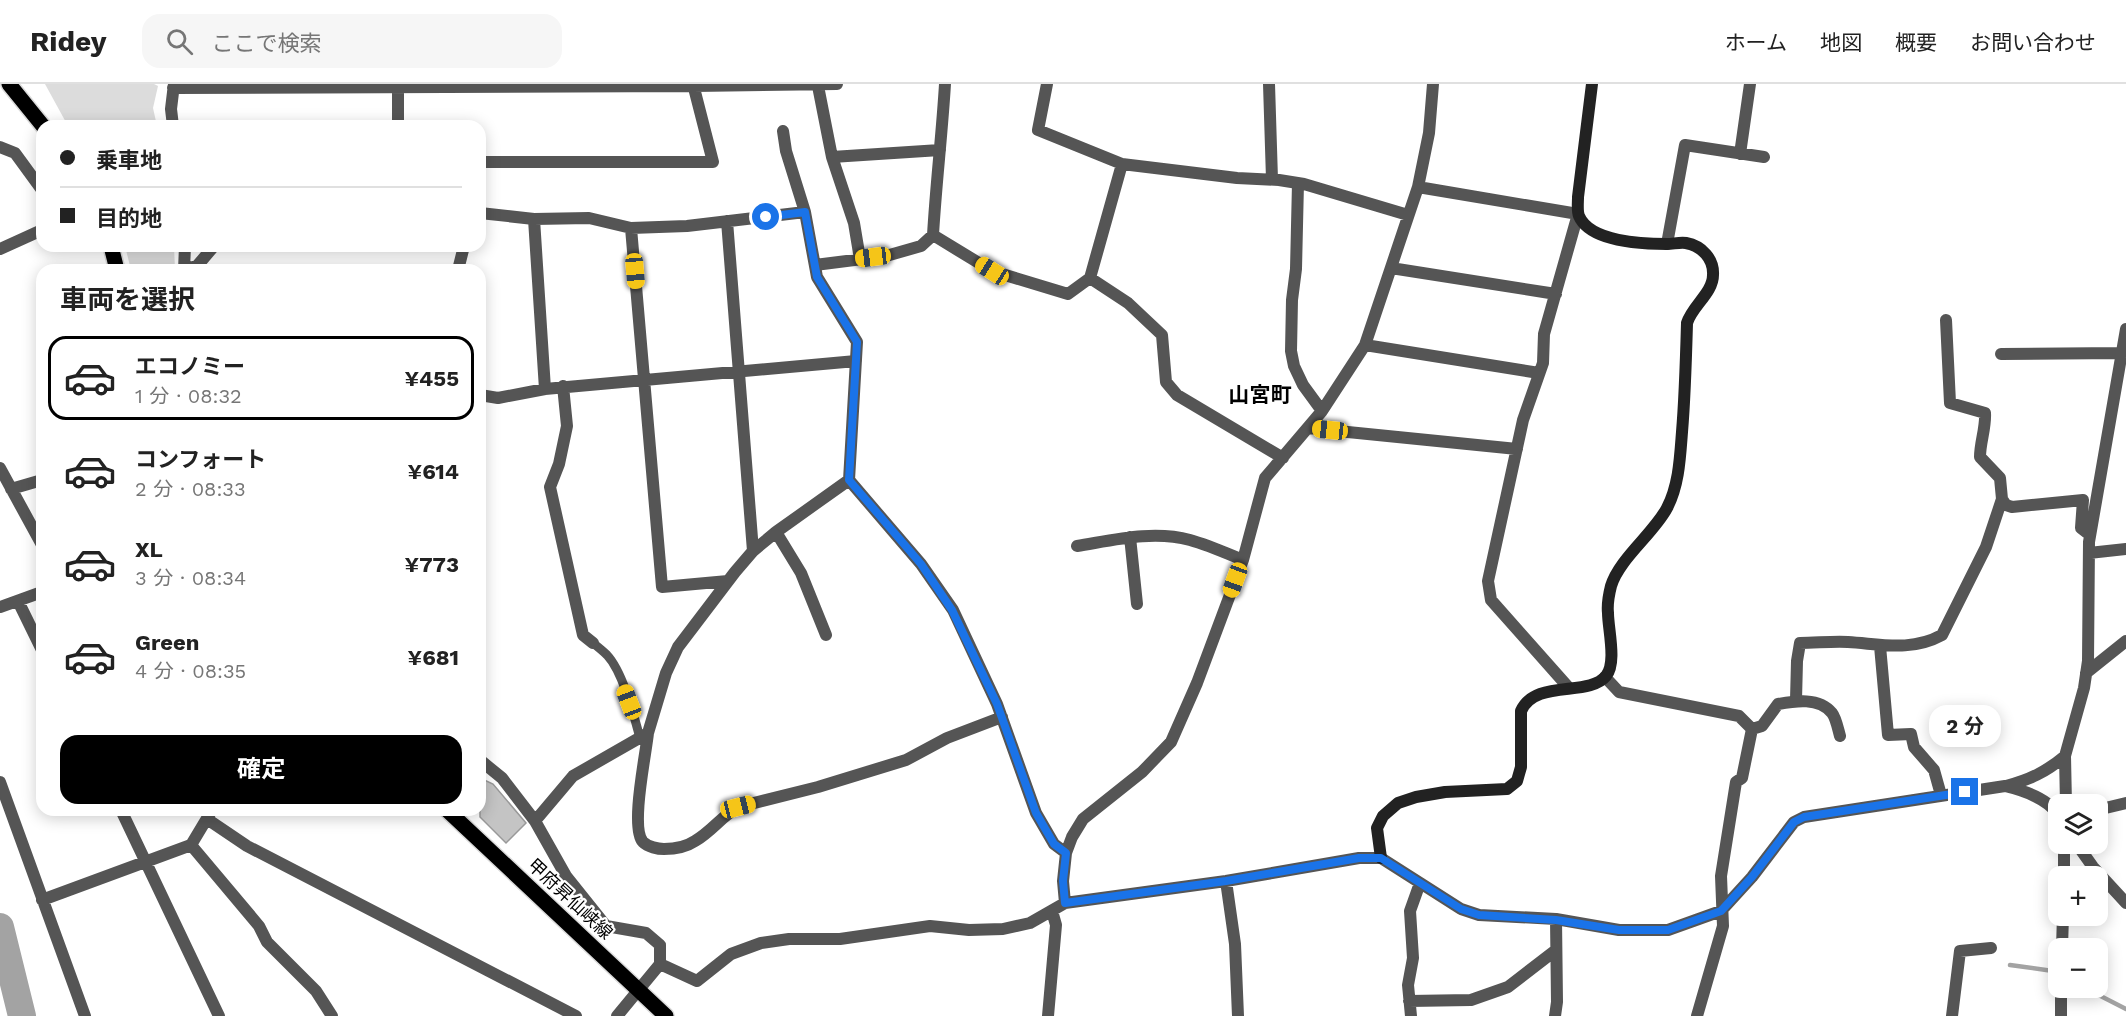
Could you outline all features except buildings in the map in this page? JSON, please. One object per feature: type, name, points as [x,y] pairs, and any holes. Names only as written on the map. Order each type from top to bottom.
[{"type":"main road","points":[[9,84],[38,120]]},
{"type":"main road","name":"甲府昇仙峡線","points":[[453,816],[666,1016]]},
{"type":"street","points":[[172,120],[171,109],[174,86],[818,86],[837,84]]},
{"type":"street","points":[[815,265],[885,256],[921,246],[933,235],[945,84]]},
{"type":"street","points":[[1047,84],[1038,130],[1122,164],[1298,183],[1408,215]]},
{"type":"street","points":[[1269,84],[1272,179]]},
{"type":"street","points":[[1065,903],[1063,881],[1066,853],[1083,819],[1142,772],[1171,742],[1197,683],[1243,560],[1265,478],[1322,411],[1365,345],[1418,187],[1429,133],[1433,84]]},
{"type":"street","points":[[1569,688],[1491,600],[1489,572],[1523,420],[1543,363],[1544,334],[1578,214],[1578,197],[1592,84]]},
{"type":"street","points":[[1740,154],[1750,84]]},
{"type":"street","points":[[486,162],[713,162],[694,85]]},
{"type":"street","points":[[398,86],[398,120]]},
{"type":"street","points":[[818,86],[832,157],[854,223],[860,259]]},
{"type":"street","points":[[783,131],[786,151],[805,212],[817,277],[857,342],[849,480],[921,564],[952,610],[1002,717],[1036,813],[1054,844],[1066,853]]},
{"type":"street","points":[[1667,244],[1685,145],[1764,157]]},
{"type":"street","points":[[0,147],[15,153],[36,182]]},
{"type":"street","points":[[832,157],[940,150]]},
{"type":"street","points":[[933,235],[992,271],[1068,294],[1090,278],[1122,164]]},
{"type":"street","points":[[1298,183],[1291,351],[1294,366],[1303,385],[1322,411]]},
{"type":"street","points":[[1381,858],[1377,828],[1383,816],[1398,803],[1445,792],[1507,789],[1517,781],[1521,767],[1521,711],[1524,704],[1531,697],[1593,683],[1605,676],[1610,666],[1608,612],[1612,583],[1666,510],[1673,496],[1682,440],[1688,323],[1690,313],[1712,284],[1713,265],[1707,254],[1686,243],[1630,242],[1595,232],[1584,223],[1578,214],[1418,187]]},
{"type":"street","points":[[486,214],[534,219],[589,218],[631,228],[687,226],[805,212]]},
{"type":"street","points":[[534,219],[545,389]]},
{"type":"street","points":[[728,222],[753,551]]},
{"type":"street","points":[[631,228],[662,587],[728,581]]},
{"type":"street","points":[[0,249],[36,234]]},
{"type":"street","points":[[199,264],[209,252]]},
{"type":"street","points":[[1390,268],[1556,294]]},
{"type":"street","points":[[1090,278],[1128,303],[1162,335],[1166,382],[1177,395],[1282,458]]},
{"type":"street","points":[[1796,700],[1800,643],[1847,642],[1905,646],[1930,642],[1942,635],[1986,547],[2002,499],[2000,478],[1980,457],[1980,442],[1986,424],[1985,412],[1950,403],[1946,320]]},
{"type":"street","points":[[2066,794],[2065,756],[2084,688],[2088,661],[2090,536],[2126,328]]},
{"type":"street","points":[[1365,345],[1539,373]]},
{"type":"street","points":[[2001,354],[2122,353]]},
{"type":"street","points":[[486,396],[498,398],[563,386],[856,361]]},
{"type":"street","points":[[563,386],[567,426],[559,464],[550,487],[583,636],[593,643]]},
{"type":"street","points":[[1308,428],[1517,449]]},
{"type":"street","points":[[0,468],[36,534]]},
{"type":"street","points":[[849,480],[753,551],[678,646],[644,736],[637,815],[638,831],[643,842],[657,849],[676,849],[696,841],[726,814],[738,807],[818,787],[906,760],[947,738],[1002,717]]},
{"type":"street","points":[[11,489],[36,482]]},
{"type":"street","points":[[2002,499],[2006,505],[2012,507],[2083,500],[2081,528],[2090,536]]},
{"type":"street","points":[[776,532],[801,573],[826,635]]},
{"type":"street","points":[[1077,546],[1131,537],[1155,536],[1188,539],[1243,560]]},
{"type":"street","points":[[1131,537],[1137,604]]},
{"type":"street","points":[[2089,553],[2126,549]]},
{"type":"street","points":[[0,607],[36,594]]},
{"type":"street","points":[[18,601],[36,638]]},
{"type":"street","points":[[2086,673],[2126,641]]},
{"type":"street","points":[[1880,646],[1888,735],[1911,734],[1914,747],[1934,770],[1941,795]]},
{"type":"street","points":[[1605,676],[1619,692],[1739,716],[1752,729]]},
{"type":"street","points":[[1752,729],[1762,726],[1778,704],[1796,700],[1817,703],[1832,713],[1840,735]]},
{"type":"street","points":[[1697,1016],[1723,926],[1721,876],[1736,782],[1742,778],[1752,729]]},
{"type":"street","points":[[535,821],[573,776],[644,736]]},
{"type":"street","points":[[660,964],[698,981],[731,954],[760,943],[789,939],[840,939],[930,926],[969,930],[1003,929],[1030,923],[1065,903],[1226,881],[1359,858],[1381,858],[1461,909],[1479,915],[1556,920],[1619,930],[1668,930],[1721,911],[1752,877],[1794,822],[1804,817],[2005,786],[2028,780],[2048,770],[2065,756]]},
{"type":"street","points":[[486,765],[502,778],[535,821],[566,876],[606,926],[646,933],[660,945],[660,964],[617,1016]]},
{"type":"street","points":[[0,782],[85,1016]]},
{"type":"street","points":[[2005,786],[2026,791],[2048,805]]},
{"type":"street","points":[[2108,807],[2126,803]]},
{"type":"street","points":[[124,816],[219,1016]]},
{"type":"street","points":[[42,900],[191,845],[209,816]]},
{"type":"street","points":[[212,816],[247,846],[576,1016]]},
{"type":"street","points":[[191,845],[259,926],[267,942],[316,991],[332,1016]]},
{"type":"street","points":[[2084,854],[2126,903]]},
{"type":"street","points":[[1226,881],[1235,944],[1238,1016]]},
{"type":"street","points":[[1411,1016],[1408,985],[1413,958],[1410,910],[1420,883]]},
{"type":"street","points":[[1048,1016],[1056,925],[1052,911]]},
{"type":"street","points":[[1555,1016],[1557,1002],[1556,920]]},
{"type":"street","points":[[1952,1016],[1960,951],[1991,948]]},
{"type":"street","points":[[1409,1001],[1472,1000],[1508,987],[1556,950]]},
{"type":"street","points":[[2061,998],[2061,1016]]},
{"type":"lane","points":[[593,643],[609,657],[617,671],[644,736]]},
{"type":"shaded area","points":[[45,84],[154,84],[158,86],[153,108],[156,120],[65,120]]},
{"type":"shaded area","points":[[126,252],[174,252],[175,264],[130,264]]},
{"type":"waterway","points":[[0,927],[22,1016]]},
{"type":"waterway","points":[[2010,965],[2048,970]]},
{"type":"waterway","points":[[2104,998],[2126,1009]]},
{"type":"district","name":"山宮町","points":[[1260,395]]},
{"type":"route","points":[[766,217],[805,212],[817,277],[857,342],[849,480],[921,564],[952,610],[997,704],[1036,813],[1054,844],[1066,853],[1063,881],[1065,903],[1226,881],[1359,858],[1381,858],[1461,909],[1479,915],[1556,920],[1619,930],[1668,930],[1721,911],[1734,899],[1794,822],[1804,817],[1965,792]]}]
